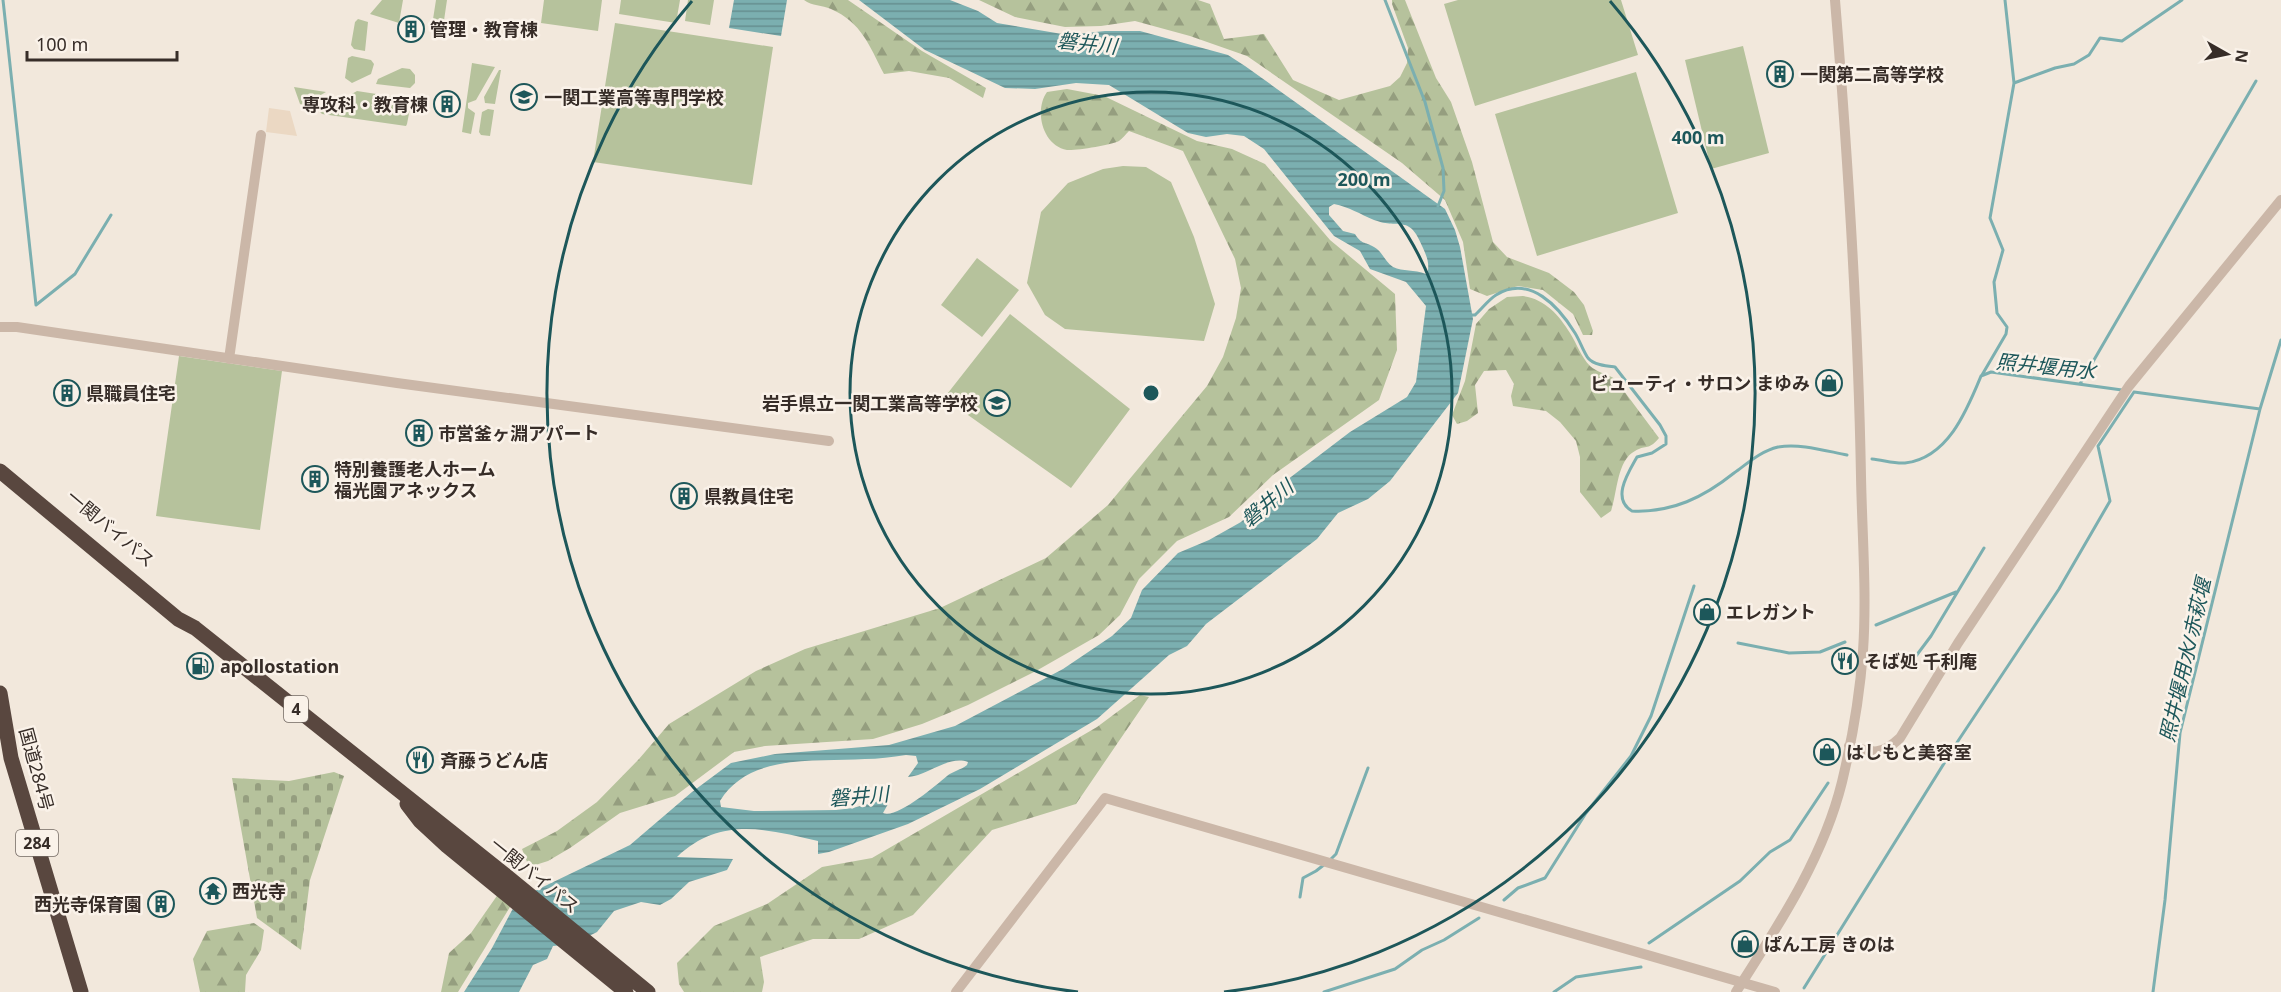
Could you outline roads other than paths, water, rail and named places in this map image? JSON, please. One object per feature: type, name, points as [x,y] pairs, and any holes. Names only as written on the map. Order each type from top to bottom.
[{"type":"highway","name":"一関バイパス","points":[[0,462],[183,613],[195,628]]},
{"type":"highway","name":"一関バイパス","points":[[0,471],[178,618],[195,628],[397,789],[626,992]]},
{"type":"highway","name":"国道284号","points":[[0,693],[11,758],[81,992]]},
{"type":"highway","name":"一関バイパス","points":[[504,883],[648,992]]},
{"type":"street","points":[[1739,987],[1805,879],[1829,824],[1842,783],[1863,651],[1859,353],[1846,129],[1835,0]]},
{"type":"street","points":[[229,359],[261,135]]},
{"type":"street","points":[[1849,746],[1876,751],[1888,749],[1900,738],[1964,634],[2129,386],[2281,200]]},
{"type":"street","points":[[0,327],[17,327],[229,359],[829,441]]},
{"type":"street","points":[[956,992],[1105,798],[1739,987],[1774,992]]},
{"type":"water","points":[[734,0],[787,0],[781,36],[729,28]]},
{"type":"water","name":"磐井川","points":[[859,0],[950,0],[978,11],[997,23],[1068,35],[1105,31],[1140,31],[1228,55],[1445,209],[1460,247],[1473,319],[1458,393],[1390,481],[1368,499],[1338,513],[1317,539],[1206,624],[1187,646],[1169,655],[1097,719],[980,789],[908,824],[829,852],[818,854],[818,841],[762,830],[744,829],[710,836],[693,844],[677,857],[733,859],[727,870],[689,882],[671,899],[660,905],[641,902],[614,911],[597,932],[573,944],[553,946],[547,959],[533,965],[519,992],[464,992],[492,948],[518,899],[630,845],[692,792],[731,763],[775,754],[889,745],[955,726],[1063,669],[1112,636],[1131,618],[1142,590],[1178,553],[1209,540],[1241,522],[1283,483],[1350,432],[1407,397],[1416,382],[1426,306],[1406,282],[1370,269],[1360,251],[1334,236],[1264,149],[1244,136],[1227,134],[1206,137],[1188,133],[1109,85],[1076,83],[1035,89],[1005,88],[925,50]],"holes":[[[1334,204],[1383,223],[1408,226],[1418,237],[1426,254],[1428,265],[1426,274],[1393,267],[1377,249],[1361,241],[1355,234],[1343,231],[1329,215],[1329,207]],[[916,756],[918,763],[908,777],[945,763],[968,762],[967,765],[949,774],[916,801],[889,814],[883,813],[888,804],[886,799],[836,810],[754,811],[721,807],[720,801],[733,786],[748,775],[766,767],[805,761],[875,759]]]},
{"type":"waterway","points":[[3,0],[36,305],[75,274],[111,215]]},
{"type":"waterway","points":[[1385,0],[1425,102],[1443,168],[1444,191],[1438,206]]},
{"type":"waterway","points":[[1982,375],[2006,334],[2007,327],[1997,313],[1994,282],[2003,250],[1990,218],[2014,83],[2005,0]]},
{"type":"waterway","points":[[2014,83],[2055,68],[2074,64],[2089,55],[2100,38],[2122,41],[2182,0]]},
{"type":"waterway","points":[[2080,384],[2256,81]]},
{"type":"waterway","name":"照井堰用水","points":[[1470,315],[1475,315],[1493,297],[1508,290],[1520,288],[1532,291],[1542,296],[1561,313],[1575,333],[1586,355],[1593,362],[1615,367],[1666,436],[1666,444],[1652,453],[1637,457],[1626,478],[1622,493],[1623,500],[1632,511],[1661,509],[1687,502],[1711,489],[1760,454],[1778,447],[1804,447],[1847,455]]},
{"type":"waterway","name":"照井堰用水/赤萩堰","points":[[2153,992],[2165,900],[2180,733],[2260,409],[2281,340]]},
{"type":"waterway","name":"照井堰用水","points":[[1872,459],[1905,463],[1933,452],[1954,430],[1981,376],[1991,372],[2122,390]]},
{"type":"waterway","name":"照井堰用水","points":[[2134,392],[2260,409]]},
{"type":"waterway","points":[[1804,988],[1958,741],[2059,589],[2110,501],[2098,446],[2134,392]]},
{"type":"waterway","points":[[1913,660],[1931,636],[1984,548]]},
{"type":"waterway","points":[[1504,900],[1518,888],[1545,878],[1586,813],[1631,756],[1651,716],[1694,586]]},
{"type":"waterway","points":[[1876,625],[1956,592]]},
{"type":"waterway","points":[[1738,643],[1789,653],[1820,652],[1845,642]]},
{"type":"waterway","points":[[1330,860],[1336,854],[1368,768]]},
{"type":"waterway","points":[[1649,943],[1740,881],[1770,852],[1790,840],[1828,783]]},
{"type":"waterway","points":[[1300,897],[1303,878],[1325,864]]},
{"type":"waterway","points":[[1324,992],[1395,969],[1422,950],[1444,940],[1479,918]]},
{"type":"waterway","points":[[1554,992],[1576,977],[1641,967]]},
{"type":"place","name":"管理・教育棟","points":[[411,29]]},
{"type":"place","name":"一関第二高等学校","points":[[1780,74]]},
{"type":"place","name":"一関工業高等専門学校","points":[[524,97]]},
{"type":"place","name":"専攻科・教育棟","points":[[447,104]]},
{"type":"place","name":"ビューティ・サロン まゆみ","points":[[1829,383]]},
{"type":"place","name":"県職員住宅","points":[[67,393]]},
{"type":"place","name":"岩手県立一関工業高等学校","points":[[997,403]]},
{"type":"place","name":"市営釜ヶ淵アパート","points":[[419,433]]},
{"type":"place","name":"特別養護老人ホーム 福光園アネックス","points":[[315,479]]},
{"type":"place","name":"県教員住宅","points":[[684,496]]},
{"type":"place","name":"エレガント","points":[[1707,612]]},
{"type":"place","name":"そば処 千利庵","points":[[1845,661]]},
{"type":"place","name":"apollostation","points":[[200,666]]},
{"type":"place","name":"はしもと美容室","points":[[1827,752]]},
{"type":"place","name":"斉藤うどん店","points":[[420,760]]},
{"type":"place","name":"西光寺","points":[[213,891]]},
{"type":"place","name":"西光寺保育園","points":[[161,904]]},
{"type":"place","name":"ぱん工房 きのは","points":[[1745,944]]}]
